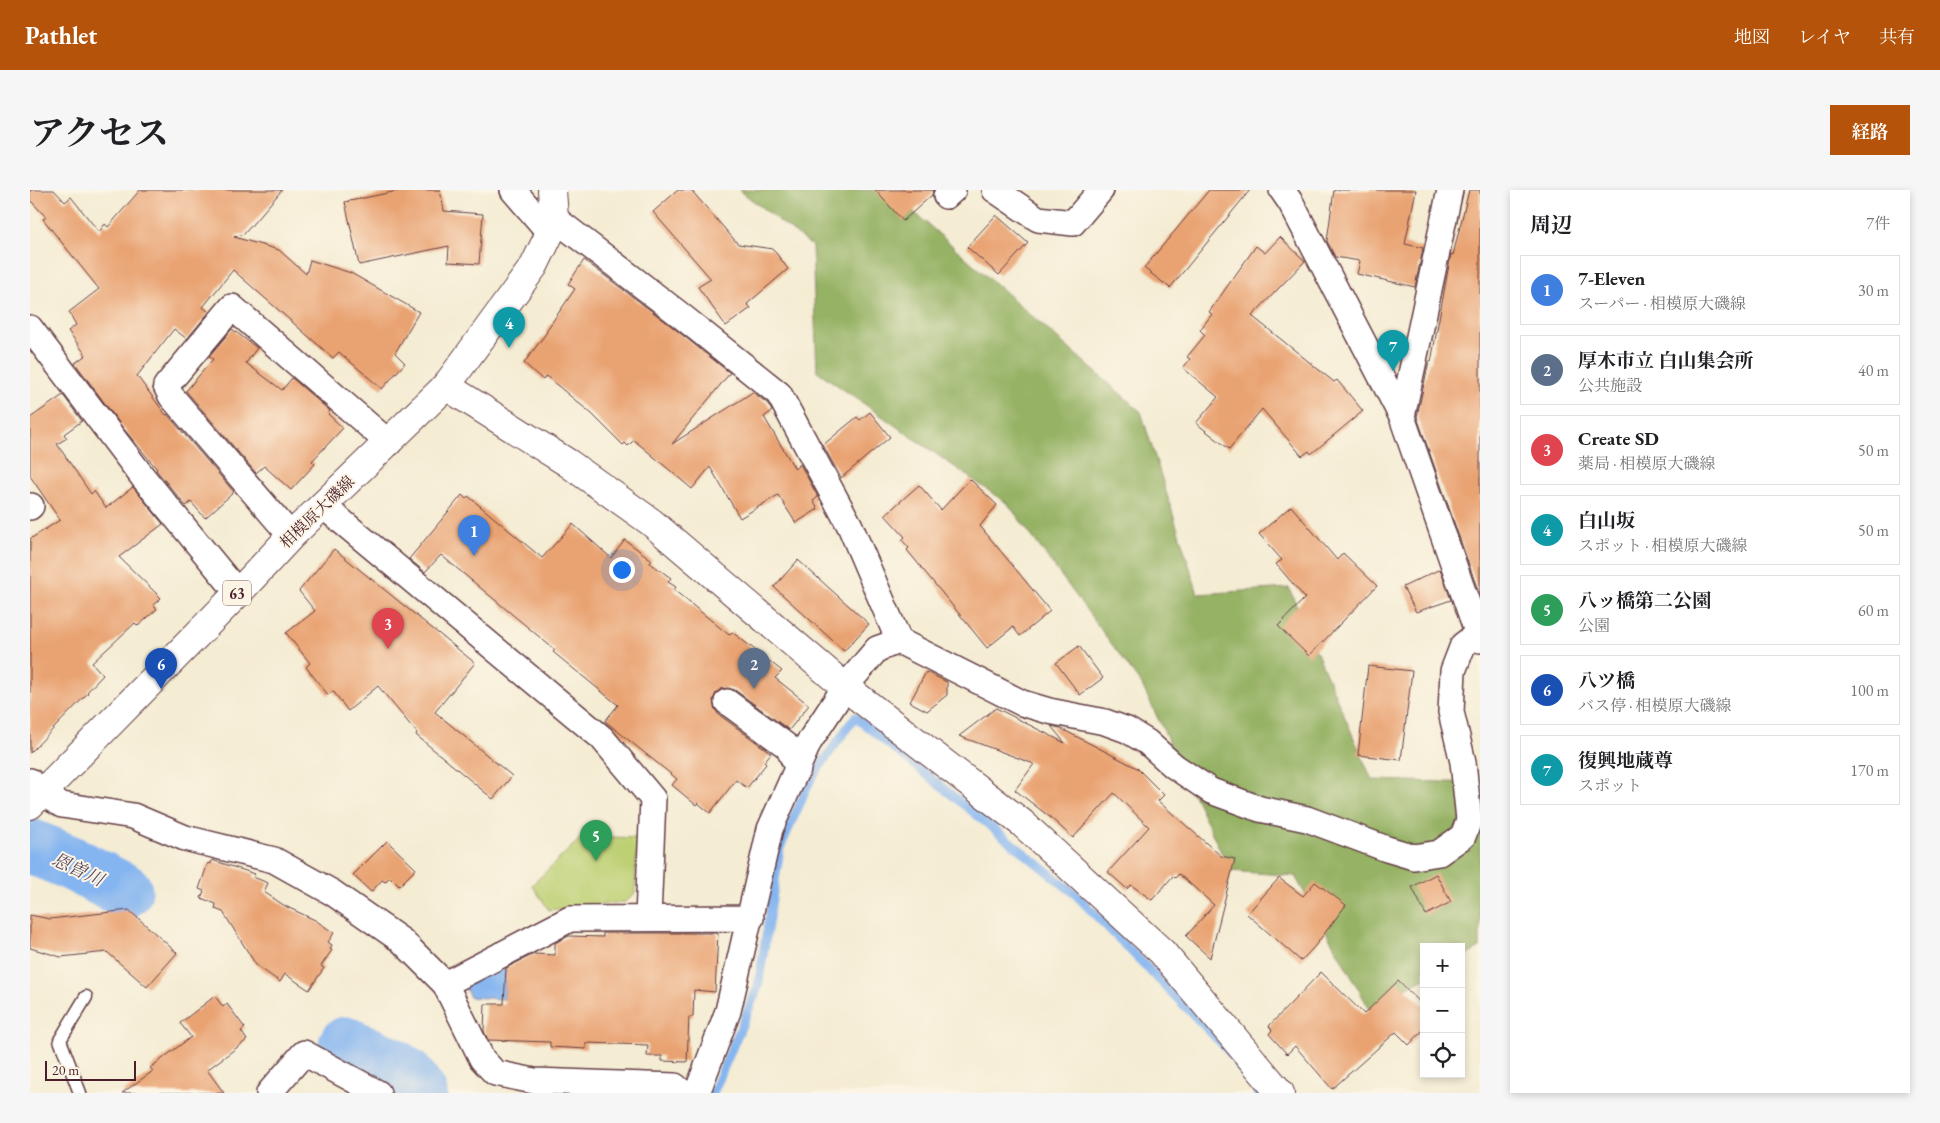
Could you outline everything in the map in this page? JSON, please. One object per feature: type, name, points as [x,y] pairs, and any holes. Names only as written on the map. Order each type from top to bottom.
[{"type":"street","points":[[513,190],[552,225],[679,314],[779,394],[850,526],[900,641],[1022,702],[1049,711],[1106,722],[1127,730],[1147,742],[1174,766],[1210,791],[1260,809],[1307,819],[1414,857],[1439,853],[1464,836],[1469,820],[1463,762],[1451,712],[1453,671],[1464,645],[1479,634],[1402,417],[1291,203],[1282,190]]},
{"type":"street","name":"相模原大磯線","points":[[33,796],[238,593],[322,505],[389,443],[446,386],[534,266],[552,225],[552,190]]},
{"type":"street","points":[[995,190],[1038,219],[1073,223],[1101,190]]},
{"type":"street","points":[[1402,417],[1450,190]]},
{"type":"street","points":[[291,536],[171,396],[166,386],[232,307],[389,443]]},
{"type":"street","points":[[30,328],[142,476],[238,593]]},
{"type":"street","points":[[446,386],[568,463],[651,522],[846,687],[1022,823],[1162,952],[1280,1093]]},
{"type":"street","points":[[322,505],[602,738],[653,800],[648,917]]},
{"type":"street","points":[[697,1093],[728,1011],[770,829],[808,742],[846,687],[877,649],[900,641]]},
{"type":"street","points":[[727,702],[788,747],[798,768]]},
{"type":"street","points":[[33,796],[62,804],[133,816],[185,838],[274,860],[333,893],[402,941],[445,984],[482,1059],[495,1072],[534,1087],[675,1086],[683,1093]]},
{"type":"street","points":[[445,984],[570,919],[648,917],[751,918]]},
{"type":"street","points":[[269,1093],[304,1053],[378,1093]]},
{"type":"lane","points":[[80,1093],[60,1040],[86,997]]},
{"type":"green space","points":[[739,190],[889,190],[1141,412],[1198,594],[1289,588],[1372,780],[1480,783],[1480,948],[1465,956],[1465,943],[1420,943],[1420,980],[1369,1008],[1295,876],[1230,871],[1142,685],[1008,504],[817,371],[812,246]]},
{"type":"green space","points":[[583,836],[637,838],[635,894],[625,902],[549,910],[532,885]]},
{"type":"water","points":[[506,960],[504,999],[470,997],[463,983]]},
{"type":"building","points":[[30,190],[54,190],[65,202],[71,197],[99,232],[105,224],[108,227],[140,190],[282,190],[244,234],[234,237],[279,250],[306,274],[310,260],[351,273],[419,312],[395,353],[405,363],[382,389],[339,352],[333,358],[233,270],[203,307],[209,312],[187,339],[174,329],[137,376],[166,415],[234,492],[205,518],[191,502],[186,506],[123,428],[75,363],[86,355],[68,331],[76,325],[69,312],[99,289],[43,219],[46,217],[30,200]]},
{"type":"building","points":[[402,190],[440,190],[444,211],[483,214],[479,264],[448,262],[449,246],[359,265],[345,202]]},
{"type":"building","points":[[678,190],[691,190],[738,244],[773,249],[788,269],[747,304],[751,308],[726,326],[698,287],[711,279],[653,212]]},
{"type":"building","points":[[875,190],[933,190],[932,195],[903,221]]},
{"type":"building","points":[[1209,190],[1250,190],[1170,288],[1144,268]]},
{"type":"building","points":[[1334,190],[1416,190],[1405,244],[1423,248],[1415,287],[1357,274],[1360,261],[1335,257],[1327,241]]},
{"type":"building","points":[[1469,190],[1480,190],[1480,596],[1417,417],[1429,361],[1431,362],[1451,254],[1453,255]]},
{"type":"building","points":[[996,215],[1028,243],[999,275],[967,247]]},
{"type":"building","points":[[1280,237],[1305,261],[1252,316],[1334,382],[1337,380],[1363,411],[1311,454],[1309,451],[1302,456],[1262,409],[1229,449],[1196,423],[1218,397],[1183,368],[1190,359],[1187,357],[1205,335],[1200,330],[1212,314],[1209,312],[1256,246],[1265,253]]},
{"type":"building","points":[[584,260],[730,373],[672,444],[753,392],[768,404],[772,411],[764,417],[795,469],[800,464],[818,497],[813,501],[818,509],[796,523],[778,495],[740,518],[710,467],[692,489],[634,440],[628,446],[625,443],[623,445],[592,414],[546,376],[543,380],[524,363],[575,289],[568,284]]},
{"type":"building","points":[[232,329],[257,348],[246,363],[282,390],[292,378],[330,411],[328,414],[343,428],[312,461],[315,464],[291,490],[264,466],[256,473],[186,391],[213,359],[209,356]]},
{"type":"building","points":[[63,395],[82,421],[64,434],[67,438],[57,444],[91,494],[94,491],[106,508],[133,487],[163,524],[119,557],[161,598],[153,605],[157,609],[138,626],[135,623],[92,663],[103,675],[30,753],[30,539],[60,520],[30,476],[30,418]]},
{"type":"building","points":[[870,412],[890,437],[841,478],[823,445],[857,417],[860,420]]},
{"type":"building","points":[[970,479],[997,505],[980,526],[1050,611],[1020,636],[1013,627],[987,648],[907,550],[909,548],[902,540],[905,537],[885,515],[919,485],[941,510]]},
{"type":"building","points":[[462,495],[466,499],[468,496],[542,558],[573,524],[611,558],[625,540],[652,560],[650,563],[671,578],[668,582],[676,587],[674,590],[729,635],[732,632],[782,671],[775,678],[809,705],[789,730],[735,690],[721,689],[716,693],[713,700],[718,714],[771,753],[764,762],[766,764],[747,788],[736,780],[710,813],[698,803],[696,805],[672,785],[677,779],[605,721],[618,705],[553,652],[555,650],[441,555],[425,572],[409,559]]},
{"type":"building","points":[[1291,506],[1337,560],[1343,553],[1377,586],[1309,656],[1278,626],[1305,598],[1276,564],[1282,560],[1259,534]]},
{"type":"building","points":[[334,549],[475,663],[435,712],[512,776],[493,799],[416,735],[417,733],[378,686],[348,711],[333,691],[328,695],[306,667],[310,663],[286,633],[315,611],[299,591]]},
{"type":"building","points":[[798,560],[869,624],[844,651],[774,587]]},
{"type":"building","points":[[1440,569],[1451,600],[1416,612],[1403,587]]},
{"type":"building","points":[[1079,646],[1103,678],[1080,695],[1056,663]]},
{"type":"building","points":[[1368,666],[1412,671],[1401,760],[1358,755]]},
{"type":"building","points":[[926,672],[947,682],[947,695],[927,711],[910,702]]},
{"type":"building","points":[[996,708],[1065,743],[1051,726],[1060,728],[1137,768],[1164,795],[1158,801],[1221,856],[1235,859],[1210,958],[1186,936],[1214,905],[1179,874],[1175,878],[1173,876],[1152,900],[1131,885],[1127,889],[1108,872],[1149,827],[1114,793],[1073,838],[1015,790],[1034,764],[959,736]]},
{"type":"building","points":[[387,841],[416,869],[399,886],[390,877],[385,882],[382,880],[371,892],[353,875]]},
{"type":"building","points":[[212,860],[255,874],[253,877],[268,883],[264,892],[285,906],[315,920],[334,933],[328,942],[332,945],[330,949],[332,950],[321,966],[324,968],[309,990],[285,974],[280,982],[256,965],[223,912],[215,909],[216,904],[201,898],[204,891],[199,889],[208,863],[211,864]]},
{"type":"building","points":[[1436,874],[1451,902],[1426,915],[1412,887]]},
{"type":"building","points":[[1279,878],[1303,896],[1315,882],[1346,905],[1315,946],[1301,961],[1247,914]]},
{"type":"building","points":[[129,910],[177,953],[147,987],[107,952],[61,957],[30,948],[30,915],[50,919]]},
{"type":"building","points":[[603,933],[718,933],[715,992],[694,990],[693,1017],[689,1017],[687,1062],[662,1061],[662,1056],[647,1056],[648,1045],[586,1043],[586,1049],[550,1047],[550,1042],[488,1040],[484,1031],[485,1004],[504,1004],[506,968],[534,954],[555,955],[555,943],[569,936],[603,937]]},
{"type":"building","points":[[1321,972],[1364,1014],[1398,981],[1420,1002],[1420,1033],[1409,1045],[1396,1032],[1332,1089],[1295,1046],[1287,1054],[1269,1034],[1272,1030],[1269,1026]]},
{"type":"building","points":[[215,996],[223,1007],[227,1004],[245,1028],[241,1031],[247,1040],[207,1070],[224,1093],[122,1093],[153,1071],[150,1068],[191,1037],[180,1023]]},
{"type":"waterway","points":[[713,1093],[758,987],[780,848],[811,779],[855,717],[1075,894],[1227,1049],[1258,1093]]},
{"type":"waterway","name":"恩曽川","points":[[30,846],[71,863],[125,891]]},
{"type":"waterway","name":"恩曽川","points":[[346,1044],[391,1064],[407,1075],[420,1093]]},
{"type":"place","name":"白山坂","points":[[509,348]]},
{"type":"place","name":"復興地蔵尊","points":[[1393,371]]},
{"type":"place","name":"7-Eleven","points":[[474,556]]},
{"type":"place","name":"Create SD","points":[[388,649]]},
{"type":"place","name":"八ツ橋","points":[[161,689]]},
{"type":"place","name":"厚木市立 白山集会所","points":[[754,689]]},
{"type":"place","name":"八ッ橋第二公園","points":[[596,861]]}]
